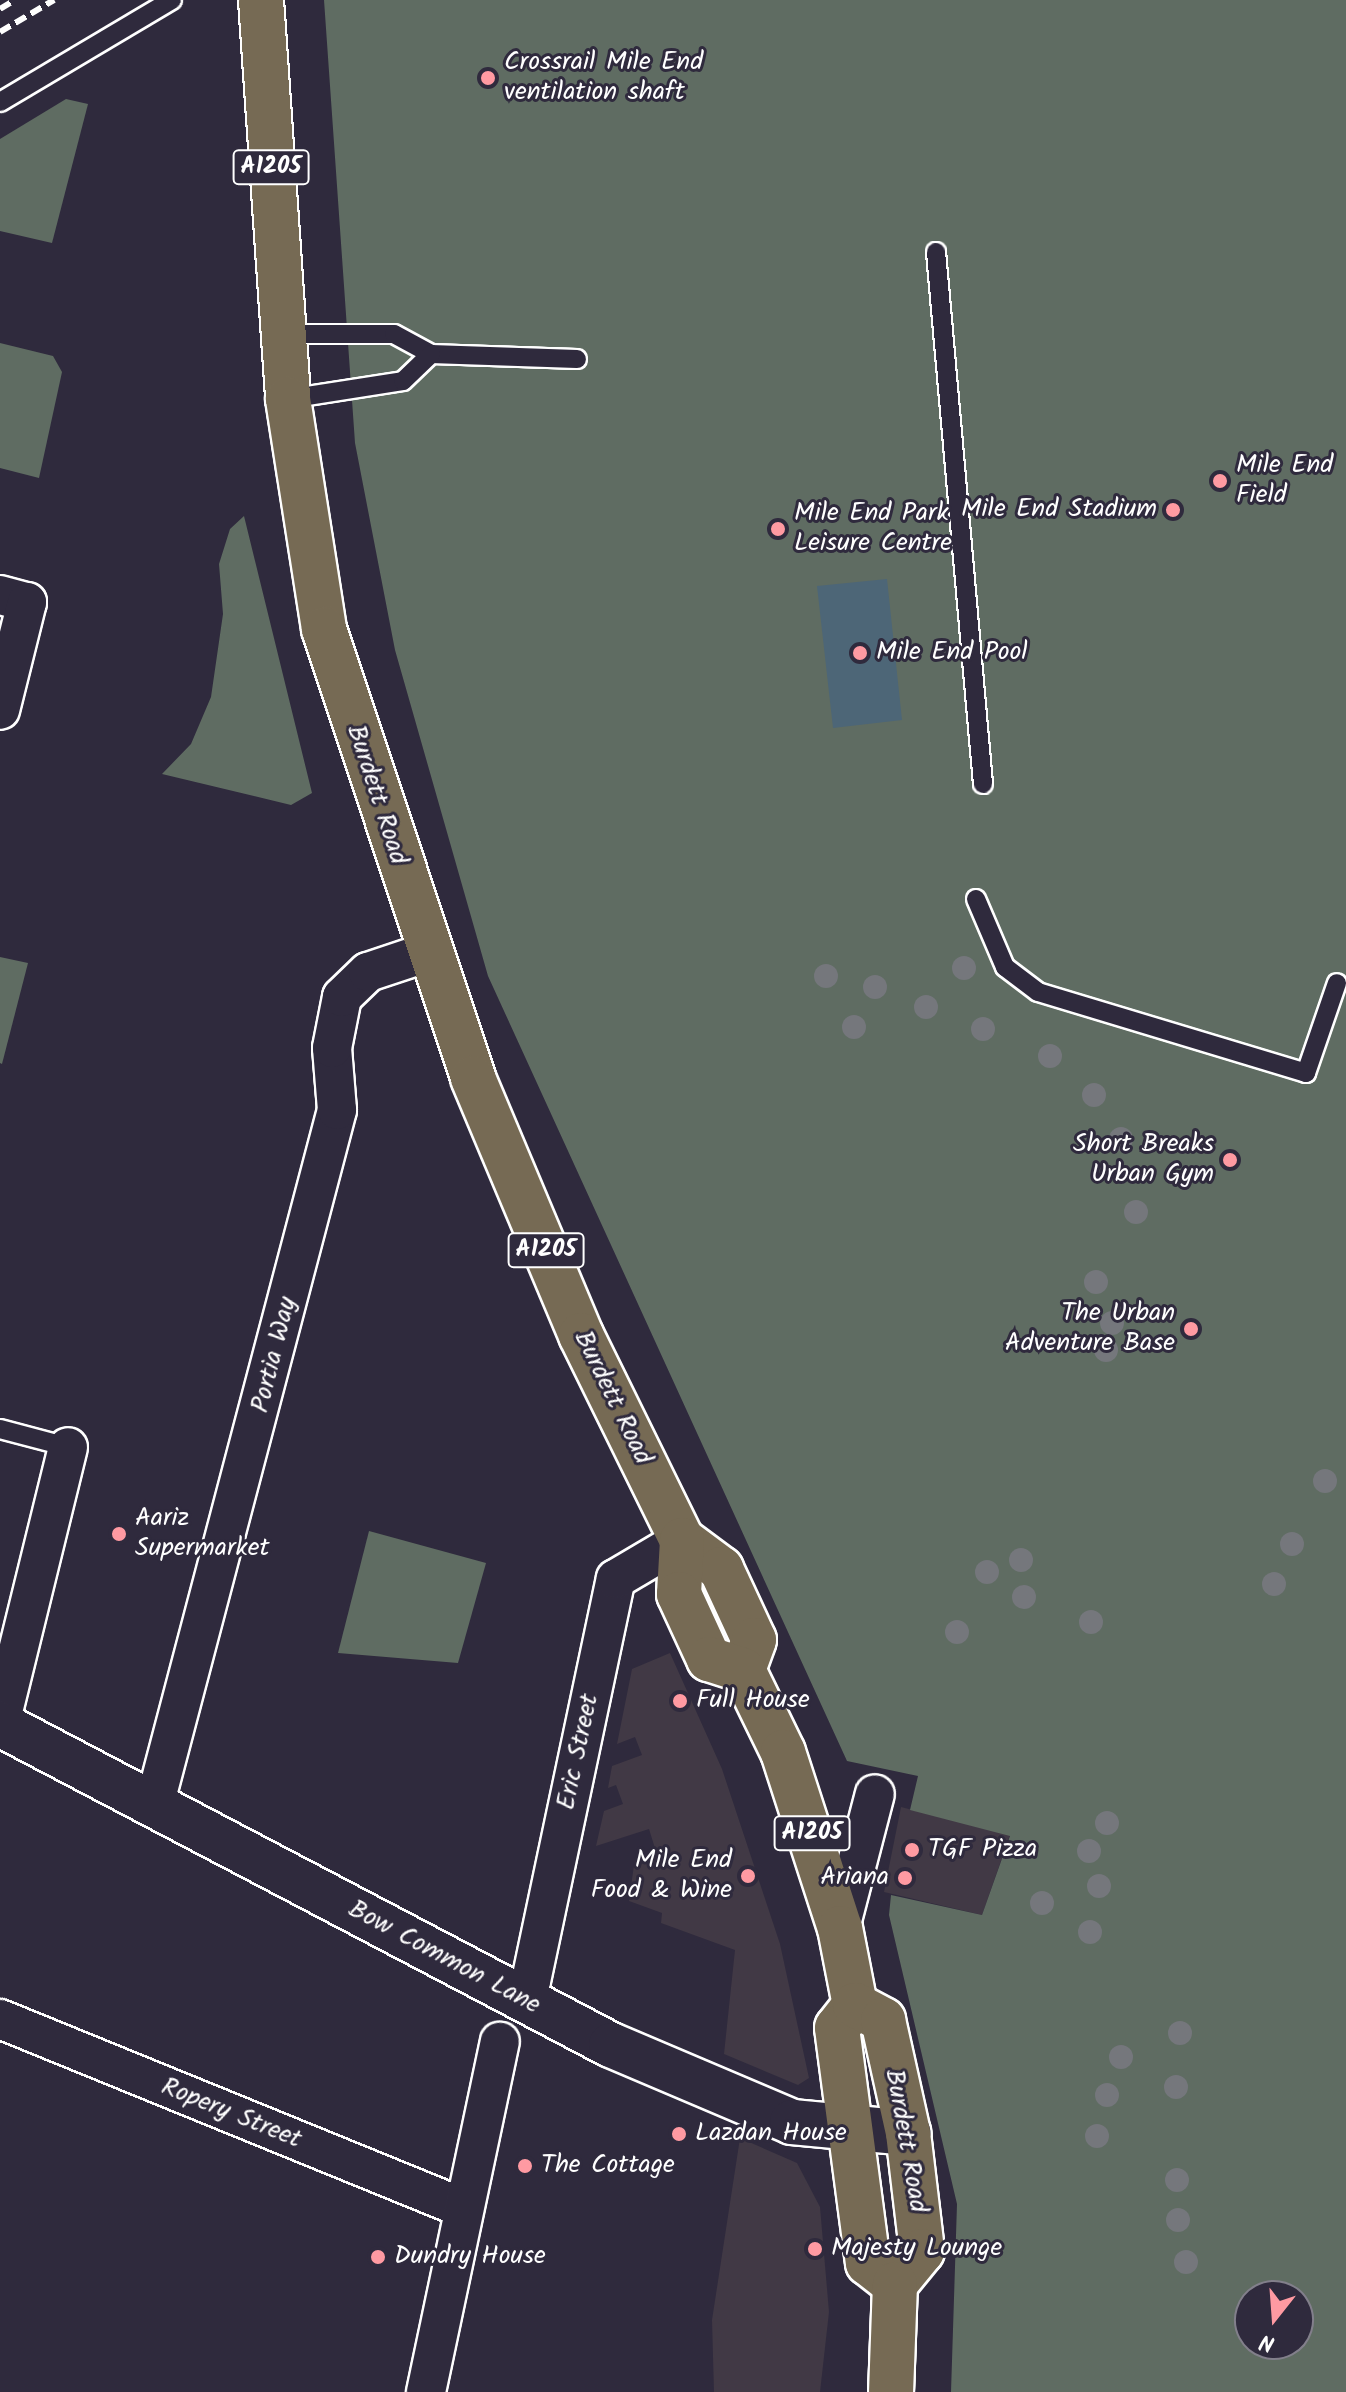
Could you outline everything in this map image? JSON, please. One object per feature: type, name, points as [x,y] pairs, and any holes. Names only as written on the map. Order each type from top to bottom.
[{"type":"main road","name":"Burdett Road","points":[[261,0],[288,399],[324,629],[428,952],[581,1335],[682,1540],[721,1569],[754,1640],[743,1670],[787,1764],[840,1928],[855,2005],[837,2028],[856,2133],[868,2263],[895,2284],[922,2251],[908,2133],[883,2020],[855,2005]]},
{"type":"main road","points":[[891,2392],[895,2284]]},
{"type":"street","points":[[0,710],[14,599]]},
{"type":"street","name":"Portia Way","points":[[154,1806],[337,1110],[332,1048],[342,997],[368,972],[428,952]]},
{"type":"street","points":[[0,1724],[68,1447]]},
{"type":"street","name":"Eric Street","points":[[521,1998],[531,1981],[616,1579],[682,1540]]},
{"type":"street","name":"Bow Common Lane","points":[[0,1724],[521,1998],[792,2122],[856,2133],[908,2133]]},
{"type":"street","points":[[840,1928],[875,1794]]},
{"type":"street","name":"Ropery Street","points":[[0,2019],[462,2208]]},
{"type":"street","points":[[437,2390],[462,2208],[500,2042]]},
{"type":"lane","points":[[0,102],[172,0]]},
{"type":"lane","points":[[936,252],[983,784]]},
{"type":"lane","points":[[283,334],[394,334],[431,354],[577,359]]},
{"type":"lane","points":[[288,399],[403,381],[431,354]]},
{"type":"lane","points":[[976,899],[1005,967],[1038,992],[1306,1073],[1337,983]]},
{"type":"lane","points":[[0,1429],[68,1447]]},
{"type":"shaded area","points":[[670,1653],[722,1769],[780,1944],[809,2078],[798,2085],[724,2054],[735,1950],[661,1923],[662,1913],[629,1901],[634,1865],[658,1858],[649,1829],[596,1846],[604,1811],[623,1804],[616,1785],[608,1788],[612,1766],[642,1755],[635,1737],[617,1744],[632,1669]]},
{"type":"shaded area","points":[[901,1807],[1010,1835],[982,1915],[884,1892]]},
{"type":"shaded area","points":[[740,2138],[797,2163],[820,2207],[829,2312],[820,2392],[714,2392],[712,2320]]},
{"type":"green space","points":[[324,0],[1346,0],[1346,2392],[951,2392],[957,2204],[889,1915],[891,1895],[982,1915],[1010,1836],[910,1810],[918,1776],[847,1761],[488,976],[395,650],[355,443]]},
{"type":"green space","points":[[66,99],[88,104],[52,243],[0,231],[0,139]]},
{"type":"green space","points":[[0,343],[53,356],[62,372],[39,478],[0,468]]},
{"type":"green space","points":[[244,516],[312,793],[291,805],[162,774],[191,744],[211,697],[223,614],[219,564],[230,529]]},
{"type":"green space","points":[[0,957],[28,963],[2,1064],[0,1063]]},
{"type":"green space","points":[[369,1531],[486,1563],[458,1663],[338,1653]]},
{"type":"water","name":"Mile End Pool","points":[[887,579],[902,720],[833,728],[817,586]]},
{"type":"railway","points":[[0,9],[15,0]]},
{"type":"railway","points":[[0,32],[54,0]]},
{"type":"place","name":"Crossrail Mile End ventilation shaft","points":[[488,78]]},
{"type":"place","name":"Mile End Field","points":[[1220,481]]},
{"type":"place","name":"Mile End Stadium","points":[[1173,510]]},
{"type":"place","name":"Mile End Park Leisure Centre","points":[[778,529]]},
{"type":"place","name":"Mile End Pool","points":[[860,653]]},
{"type":"place","name":"Short Breaks Urban Gym","points":[[1230,1160]]},
{"type":"place","name":"The Urban Adventure Base","points":[[1191,1329]]},
{"type":"place","name":"Aariz Supermarket","points":[[119,1534]]},
{"type":"place","name":"Full House","points":[[680,1701]]},
{"type":"place","name":"TGF Pizza","points":[[912,1850]]},
{"type":"place","name":"Mile End Food & Wine","points":[[748,1876]]},
{"type":"place","name":"Ariana","points":[[905,1878]]},
{"type":"place","name":"Lazdan House","points":[[679,2134]]},
{"type":"place","name":"The Cottage","points":[[525,2166]]},
{"type":"place","name":"Majesty Lounge","points":[[815,2249]]},
{"type":"place","name":"Dundry House","points":[[378,2257]]}]
